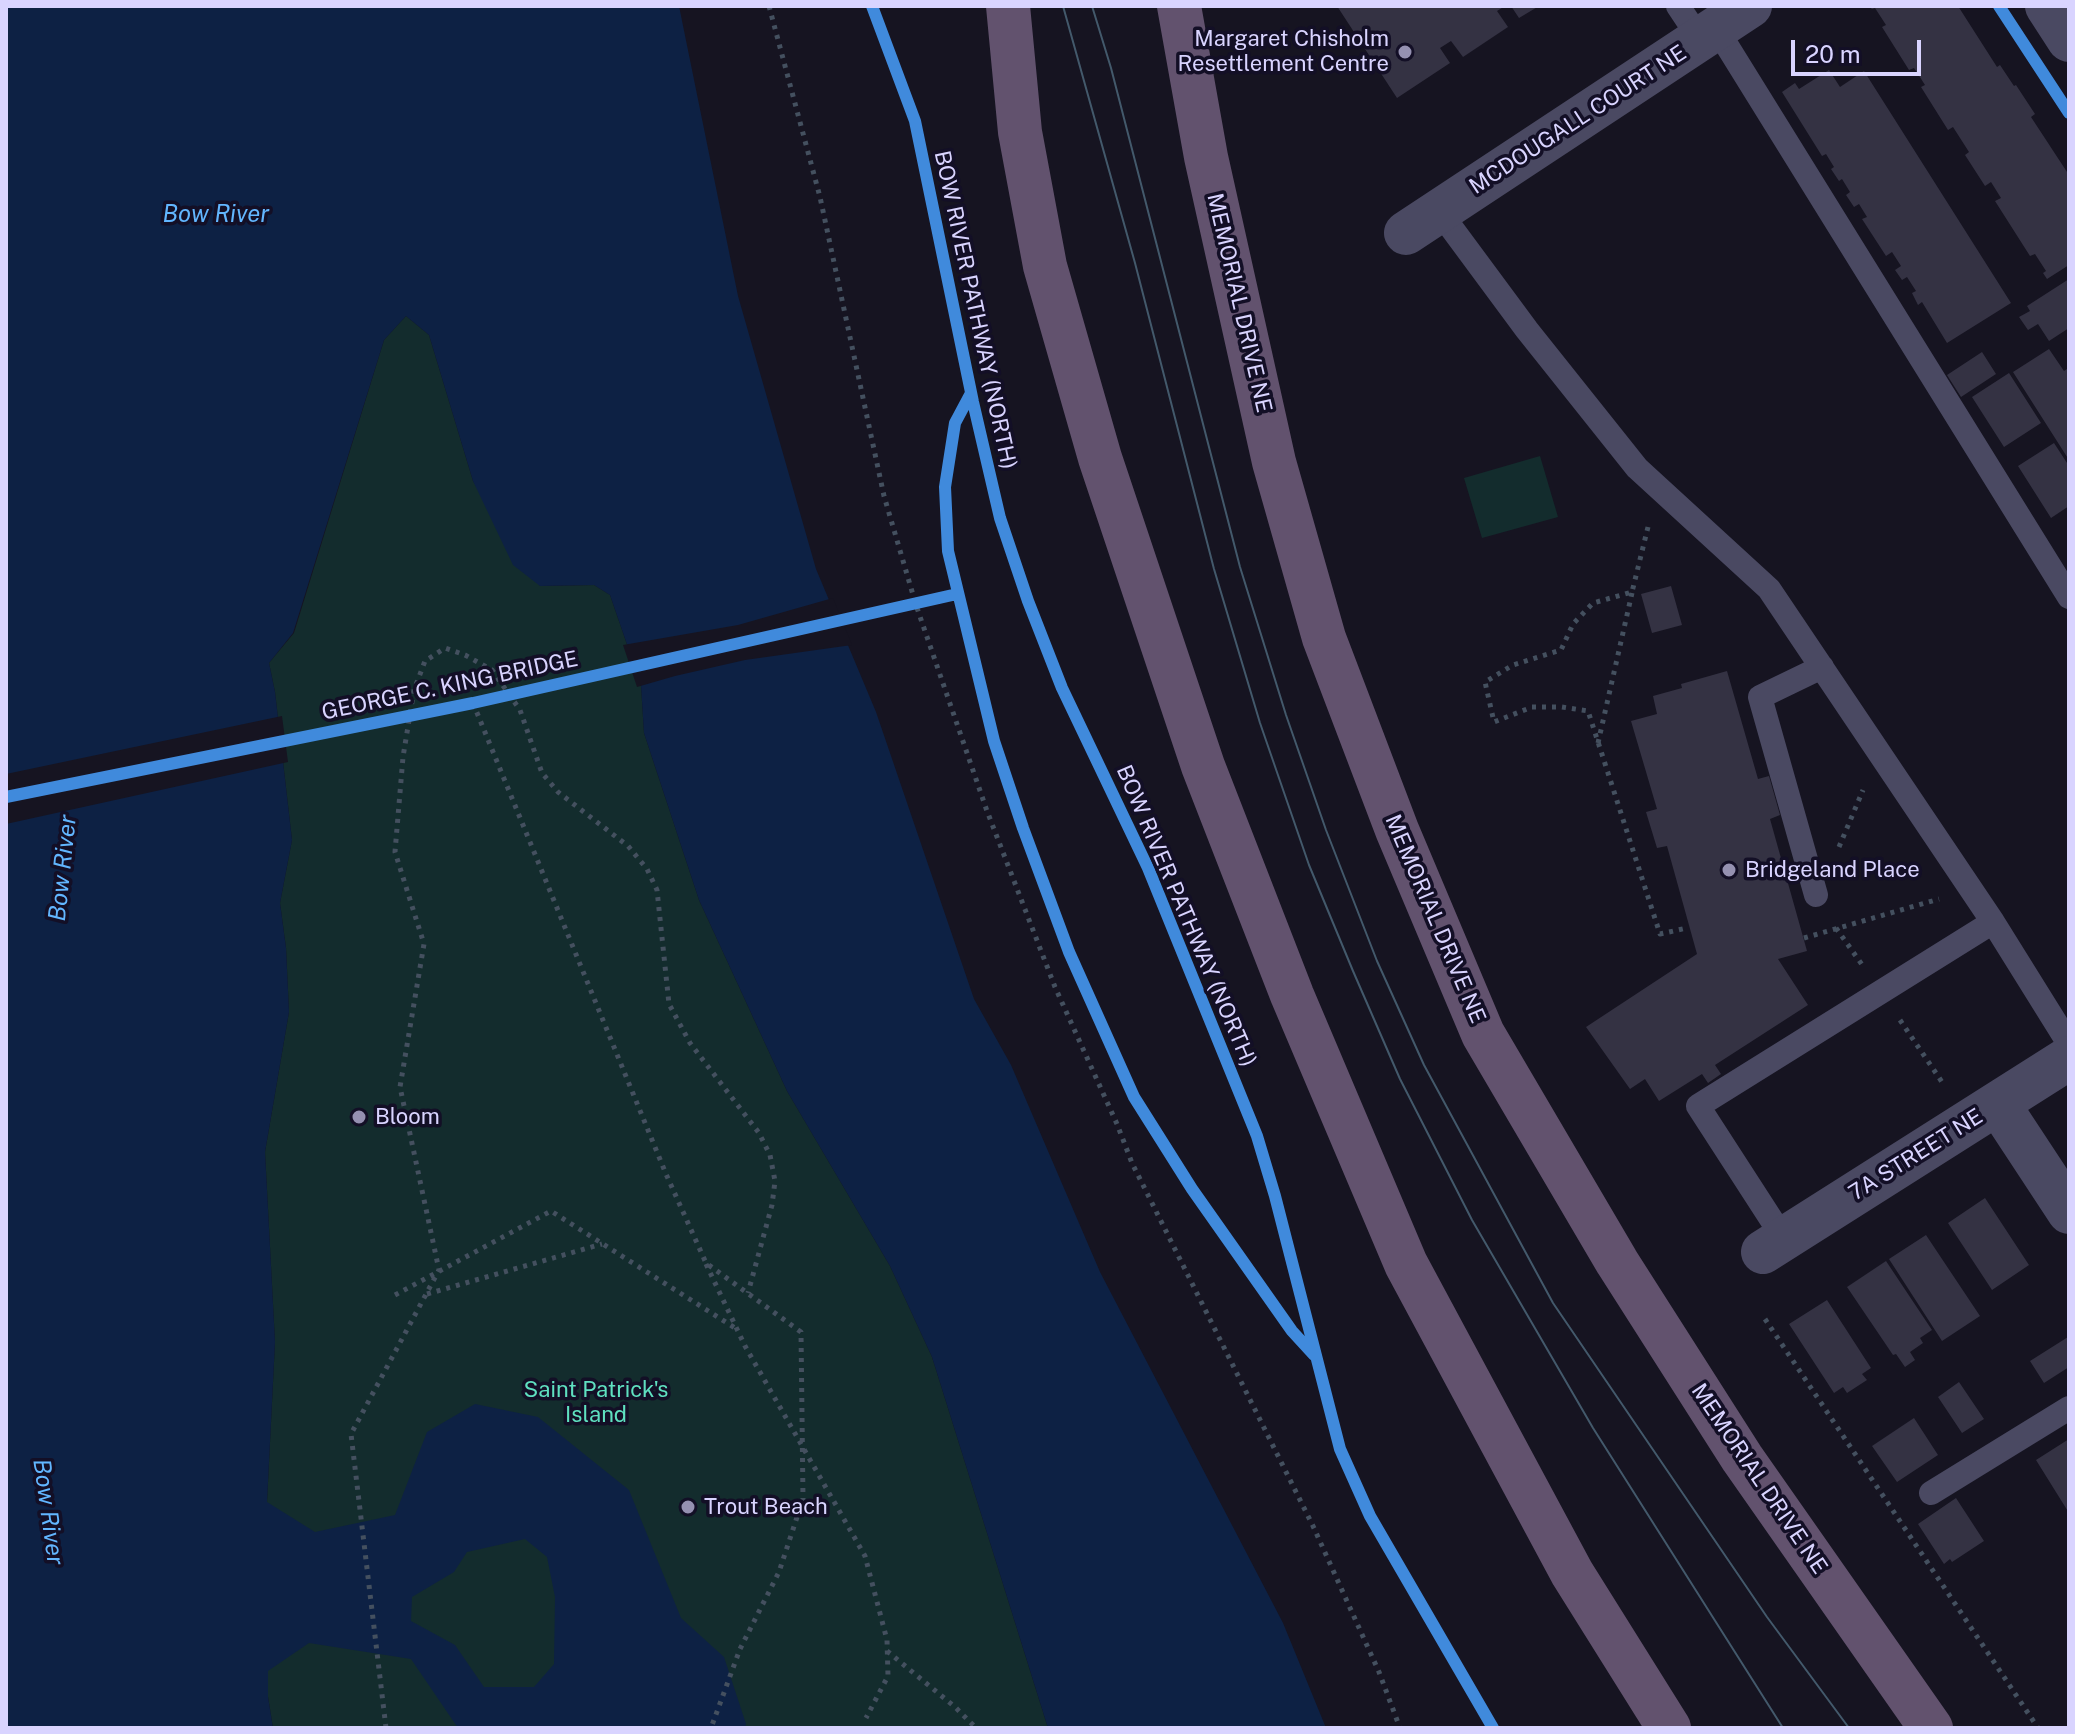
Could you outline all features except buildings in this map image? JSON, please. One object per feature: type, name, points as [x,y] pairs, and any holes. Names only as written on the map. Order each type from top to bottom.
[{"type":"highway","points":[[1008,6],[1020,132],[1045,266],[1100,458],[1203,766],[1292,995],[1406,1264],[1572,1573],[1669,1728]]},
{"type":"highway","name":"MEMORIAL DRIVE NE","points":[[1179,6],[1206,157],[1274,462],[1324,638],[1397,830],[1483,1034],[1617,1262],[1742,1458],[1931,1728]]},
{"type":"highway","points":[[1203,6],[1206,157]]},
{"type":"street","points":[[2047,6],[2069,40]]},
{"type":"street","name":"MCDOUGALL COURT NE","points":[[1422,222],[1711,20]]},
{"type":"street","name":"7A STREET NE","points":[[1774,1245],[2069,1058]]},
{"type":"street","points":[[1984,1113],[2069,1212]]},
{"type":"lane","points":[[1711,20],[2069,597]]},
{"type":"lane","points":[[1422,222],[1527,330],[1637,468],[1769,589],[1993,922],[2069,1044]]},
{"type":"lane","points":[[1816,895],[1760,697],[1822,667]]},
{"type":"lane","points":[[1774,1245],[1698,1106],[1993,922]]},
{"type":"lane","points":[[1931,1493],[2069,1408]]},
{"type":"path","points":[[769,6],[820,197],[884,496],[916,605],[987,811],[1055,987],[1132,1163],[1313,1526],[1379,1672],[1400,1728]]},
{"type":"path","points":[[1598,743],[1648,527]]},
{"type":"path","points":[[1632,592],[1593,603],[1573,624],[1561,650],[1513,665],[1485,682],[1494,722],[1532,707],[1588,711],[1660,934],[1687,928]]},
{"type":"path","points":[[902,608],[929,601]]},
{"type":"path","points":[[386,1728],[351,1434],[439,1270],[400,1087],[424,944],[395,852],[403,757],[414,690],[425,661],[445,648],[492,670],[520,710],[542,773],[558,792],[628,846],[647,869],[657,890],[669,1004],[690,1043],[759,1133],[770,1155],[775,1181],[772,1205],[748,1293]]},
{"type":"path","points":[[473,703],[666,1174],[736,1329],[865,1556],[887,1640],[888,1676],[866,1718]]},
{"type":"path","points":[[1816,895],[1836,887],[1837,852],[1870,775],[1885,761]]},
{"type":"path","points":[[1804,938],[1948,896],[1967,883]]},
{"type":"path","points":[[1836,928],[1881,992],[1984,1113]]},
{"type":"path","points":[[395,1295],[551,1211],[736,1329]]},
{"type":"path","points":[[426,1294],[604,1244]]},
{"type":"path","points":[[706,1263],[801,1332],[803,1445],[803,1499],[779,1572],[740,1649],[711,1728]]},
{"type":"path","points":[[1765,1319],[2038,1728]]},
{"type":"path","points":[[887,1650],[976,1728]]},
{"type":"green space","name":"Saint Patrick's Island","points":[[406,316],[429,335],[473,481],[540,586],[594,585],[610,595],[641,685],[644,733],[699,900],[787,1091],[890,1266],[932,1357],[1048,1728],[273,1728],[268,1697],[267,1502],[275,1342],[265,1152],[289,1012],[280,903],[292,840],[269,663],[294,633],[384,340]]},
{"type":"green space","points":[[1540,456],[1558,517],[1482,538],[1464,478]]},
{"type":"water","name":"Bow River","points":[[6,6],[679,6],[738,296],[816,569],[876,712],[974,999],[1011,1065],[1100,1272],[1283,1623],[1326,1728],[1048,1728],[932,1357],[890,1266],[787,1091],[699,900],[644,733],[641,685],[610,595],[594,585],[540,586],[513,565],[473,481],[429,335],[406,316],[384,340],[293,633],[269,663],[292,840],[280,903],[289,1012],[265,1152],[275,1342],[267,1502],[315,1532],[395,1515],[427,1432],[475,1404],[538,1417],[629,1490],[681,1618],[724,1657],[745,1728],[458,1728],[411,1659],[309,1643],[268,1671],[273,1728],[6,1728]],"holes":[[[525,1539],[547,1557],[555,1597],[554,1664],[534,1687],[484,1687],[455,1645],[411,1621],[412,1597],[454,1572],[467,1552]]]},
{"type":"pier","points":[[833,598],[852,645],[745,660],[637,687],[623,645],[738,625]]},
{"type":"pier","points":[[282,716],[288,762],[6,824],[6,774]]},
{"type":"tram line","points":[[1063,6],[1135,263],[1214,569],[1260,723],[1309,865],[1353,971],[1400,1079],[1472,1220],[1593,1428],[1783,1728]]},
{"type":"tram line","points":[[1092,6],[1111,68],[1240,567],[1286,715],[1377,961],[1424,1065],[1553,1303],[1767,1617],[1849,1728]]},
{"type":"cycle path","name":"BOW RIVER PATHWAY (NORTH)","points":[[872,6],[915,121],[1000,518],[1028,601],[1062,688],[1148,868],[1257,1136],[1340,1449],[1370,1516],[1493,1728]]},
{"type":"cycle path","points":[[1999,6],[2069,113]]},
{"type":"cycle path","name":"BOW RIVER PATHWAY (NORTH)","points":[[971,393],[955,423],[945,487],[948,551],[994,741],[1023,828],[1069,952],[1134,1097],[1192,1189],[1292,1331],[1314,1355]]},
{"type":"cycle path","name":"GEORGE C. KING BRIDGE","points":[[6,797],[473,703],[957,594]]},
{"type":"place","name":"Margaret Chisholm Resettlement Centre","points":[[1405,52]]},
{"type":"place","name":"Bridgeland Place","points":[[1729,870]]},
{"type":"place","name":"Bloom","points":[[359,1117]]},
{"type":"place","name":"Trout Beach","points":[[688,1507]]}]
